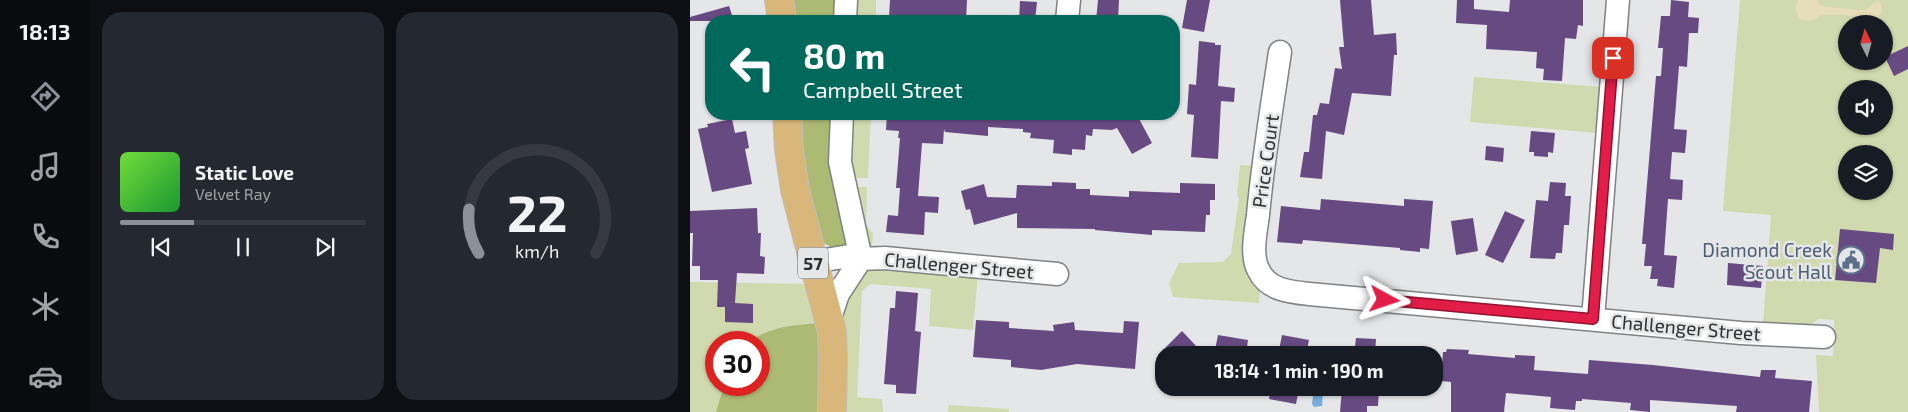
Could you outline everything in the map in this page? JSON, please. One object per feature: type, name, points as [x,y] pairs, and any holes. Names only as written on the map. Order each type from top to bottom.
[{"type":"main road","points":[[779,0],[781,15]]},
{"type":"main road","name":"57","points":[[788,120],[792,172],[814,268],[829,321],[833,358],[832,412]]},
{"type":"street","points":[[845,15],[846,0]]},
{"type":"street","points":[[1068,15],[1069,0]]},
{"type":"street","points":[[1593,319],[1618,0]]},
{"type":"street","name":"Price Court","points":[[1258,270],[1255,250],[1261,183],[1280,52]]},
{"type":"street","points":[[842,120],[840,162],[861,259]]},
{"type":"street","name":"Challenger Street","points":[[814,268],[849,256],[861,259],[885,258],[1057,274]]},
{"type":"street","name":"Challenger Street","points":[[829,321],[838,294],[861,259]]},
{"type":"street","name":"Challenger Street","points":[[1258,270],[1262,277],[1272,285],[1293,292],[1741,333],[1824,337]]},
{"type":"green space","points":[[787,0],[838,0],[838,15],[788,15]]},
{"type":"green space","points":[[851,0],[876,0],[876,15],[852,15]]},
{"type":"green space","points":[[1740,0],[1908,0],[1908,412],[1819,412],[1816,355],[1833,356],[1834,320],[1818,319],[1809,327],[1763,326],[1771,215],[1723,211]]},
{"type":"green space","points":[[1474,77],[1602,87],[1598,133],[1470,122]]},
{"type":"green space","points":[[796,120],[836,120],[847,243],[843,246],[832,248],[822,242],[810,206]]},
{"type":"green space","points":[[848,120],[871,120],[868,178],[849,178]]},
{"type":"green space","points":[[1240,165],[1256,166],[1259,303],[1173,297],[1169,283],[1179,263],[1223,262],[1231,254],[1239,198],[1237,196]]},
{"type":"green space","points":[[856,187],[867,187],[866,225],[873,233],[872,249],[870,247]]},
{"type":"green space","points":[[871,266],[978,273],[973,330],[929,326],[931,289],[870,284],[862,291],[857,397],[882,399],[883,412],[845,412],[842,329],[845,298],[850,285]]},
{"type":"green space","points":[[690,282],[808,284],[818,323],[798,324],[768,331],[705,331],[705,396],[721,396],[716,412],[690,412]]},
{"type":"green space","points":[[818,323],[821,412],[716,412],[721,396],[770,396],[769,331]]},
{"type":"green space","points":[[949,405],[1009,409],[1009,412],[948,412]]},
{"type":"sand","points":[[1798,0],[1817,0],[1820,5],[1825,7],[1865,10],[1878,0],[1882,11],[1880,15],[1829,15],[1807,21],[1797,15],[1796,6]]},
{"type":"water","points":[[1313,396],[1323,396],[1322,406],[1314,407],[1312,404]]},
{"type":"building","points":[[890,0],[967,0],[966,15],[889,15]]},
{"type":"building","points":[[1098,0],[1119,0],[1118,15],[1097,15]]},
{"type":"building","points":[[1187,0],[1210,0],[1204,32],[1182,28]]},
{"type":"building","points":[[1340,0],[1371,0],[1374,35],[1396,33],[1397,55],[1394,55],[1391,96],[1352,93],[1344,135],[1326,131],[1322,179],[1300,177],[1304,152],[1309,152],[1313,115],[1317,115],[1320,103],[1329,104],[1335,68],[1342,69],[1339,47],[1344,47]]},
{"type":"building","points":[[1457,0],[1474,0],[1474,9],[1509,12],[1510,0],[1583,0],[1583,26],[1578,25],[1576,39],[1565,38],[1562,81],[1543,80],[1544,69],[1536,68],[1537,52],[1486,49],[1487,25],[1456,23]]},
{"type":"building","points":[[1671,0],[1689,2],[1688,17],[1699,18],[1698,33],[1689,33],[1687,67],[1679,66],[1674,129],[1687,130],[1685,153],[1672,152],[1670,179],[1683,180],[1682,200],[1668,199],[1664,255],[1677,256],[1674,288],[1657,286],[1658,279],[1650,279],[1652,266],[1644,266],[1646,244],[1642,244],[1656,76],[1661,76],[1663,48],[1658,48],[1661,16],[1670,16]]},
{"type":"building","points":[[1020,1],[1037,2],[1036,15],[1019,15]]},
{"type":"building","points":[[729,6],[732,15],[705,15],[705,21],[690,21],[690,17]]},
{"type":"building","points":[[1199,41],[1221,45],[1218,86],[1235,88],[1234,102],[1221,101],[1218,159],[1191,157],[1194,115],[1187,114],[1189,84],[1196,85]]},
{"type":"building","points":[[1908,46],[1908,69],[1894,76],[1891,70],[1893,70],[1893,53]]},
{"type":"building","points":[[732,120],[735,133],[746,131],[749,148],[745,149],[752,184],[712,192],[698,129],[708,127],[707,124]]},
{"type":"building","points":[[887,120],[1140,120],[1152,143],[1132,154],[1117,128],[1112,130],[1093,129],[1092,136],[1086,135],[1085,150],[1072,149],[1072,155],[1053,153],[1054,140],[1030,138],[1031,133],[1023,132],[1023,129],[988,127],[988,136],[945,132],[944,129],[943,144],[922,143],[918,196],[939,197],[938,213],[925,212],[924,235],[886,232],[888,215],[898,216],[900,188],[896,188],[900,138],[898,138],[899,131],[886,130]]},
{"type":"building","points":[[1531,131],[1555,133],[1553,153],[1548,152],[1548,157],[1534,156],[1534,152],[1529,152]]},
{"type":"building","points":[[1486,146],[1504,148],[1503,162],[1485,160]]},
{"type":"building","points":[[1052,182],[1076,183],[1076,189],[1090,189],[1090,195],[1129,197],[1129,191],[1180,193],[1180,183],[1215,184],[1215,200],[1210,200],[1210,215],[1206,215],[1205,232],[1152,230],[1152,235],[1095,229],[1017,228],[1017,213],[974,225],[970,209],[966,210],[961,191],[984,184],[987,197],[1016,198],[1017,185],[1052,186]]},
{"type":"building","points":[[1550,182],[1566,183],[1565,196],[1571,196],[1569,225],[1564,225],[1562,253],[1556,253],[1555,259],[1530,258],[1536,200],[1548,201]]},
{"type":"building","points":[[1321,199],[1404,206],[1404,199],[1433,201],[1429,249],[1420,248],[1420,252],[1400,250],[1400,248],[1303,240],[1302,244],[1277,242],[1281,206],[1320,210]]},
{"type":"building","points":[[757,208],[758,233],[761,233],[760,256],[765,257],[764,274],[737,273],[735,303],[753,304],[753,323],[725,322],[725,307],[717,307],[718,280],[700,280],[700,266],[692,266],[693,233],[690,233],[690,211]]},
{"type":"building","points":[[1505,211],[1525,220],[1503,263],[1485,255]]},
{"type":"building","points":[[1473,218],[1478,251],[1456,255],[1451,221]]},
{"type":"building","name":"Diamond Creek Scout Hall","points":[[1840,229],[1894,234],[1893,250],[1880,248],[1876,283],[1835,280]]},
{"type":"building","points":[[1728,263],[1763,266],[1761,288],[1727,285]]},
{"type":"building","points":[[896,291],[918,293],[915,331],[921,332],[916,394],[896,393],[896,385],[884,384],[890,308],[895,308]]},
{"type":"building","points":[[976,320],[1009,322],[1009,328],[1054,331],[1053,325],[1074,322],[1075,330],[1123,333],[1124,321],[1139,322],[1135,369],[1077,364],[1041,370],[1011,367],[1011,360],[973,357]]},
{"type":"building","points":[[1182,331],[1196,346],[1167,346]]},
{"type":"building","points":[[1218,335],[1248,340],[1247,346],[1216,346]]},
{"type":"building","points":[[1282,335],[1309,340],[1308,346],[1280,346]]},
{"type":"building","points":[[1356,338],[1376,339],[1376,346],[1355,346]]},
{"type":"building","points":[[1447,349],[1469,350],[1468,354],[1515,358],[1515,355],[1535,356],[1534,370],[1588,374],[1589,360],[1760,377],[1761,370],[1776,370],[1775,378],[1812,381],[1809,412],[1736,412],[1737,406],[1650,400],[1650,412],[1630,410],[1631,403],[1582,399],[1582,401],[1576,401],[1575,410],[1550,408],[1551,397],[1506,393],[1504,412],[1451,412],[1451,382],[1443,381],[1443,352],[1446,352]]},
{"type":"building","points":[[1270,396],[1298,396],[1296,404],[1269,399]]},
{"type":"building","points":[[1341,396],[1379,396],[1378,406],[1367,406],[1367,412],[1340,412]]},
{"type":"place","name":"Diamond Creek Scout Hall","points":[[1851,260]]},
{"type":"route","points":[[1385,300],[1593,319],[1613,58]]}]
